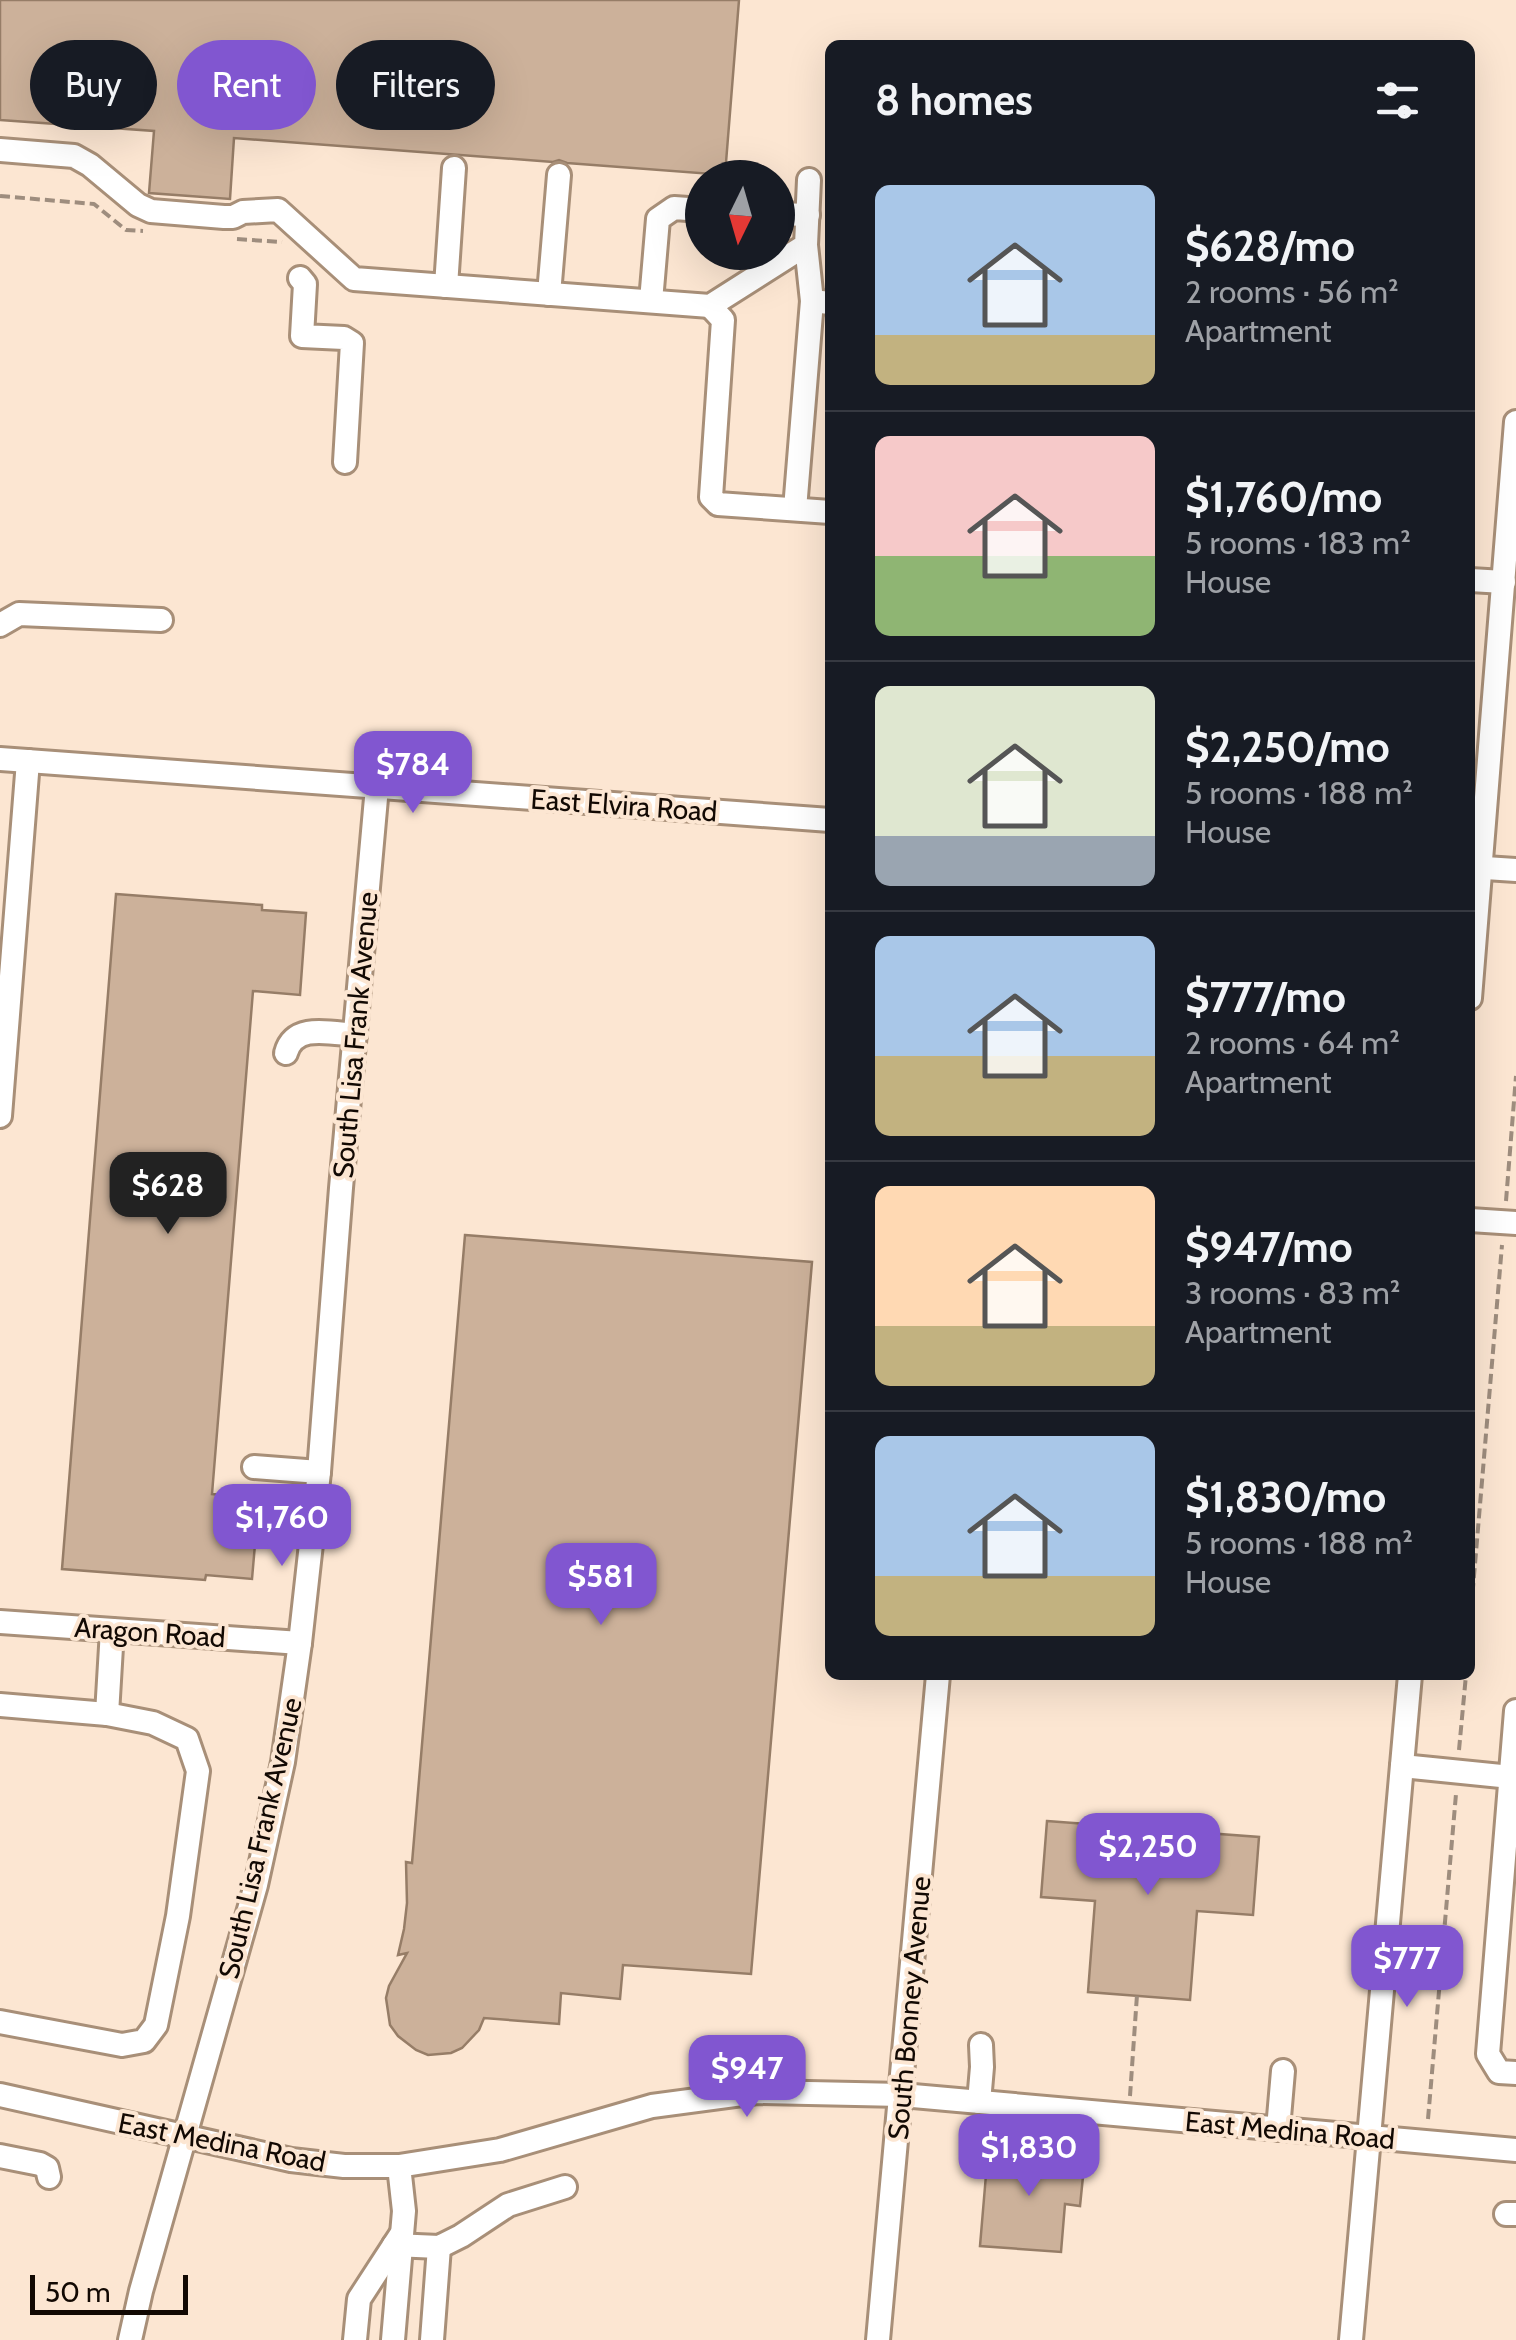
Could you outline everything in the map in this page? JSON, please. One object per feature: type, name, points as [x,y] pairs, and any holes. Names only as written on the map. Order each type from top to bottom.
[{"type":"street","points":[[0,150],[74,156],[151,211],[232,217],[242,212],[278,210],[354,278],[710,306],[806,245]]},
{"type":"street","points":[[446,286],[454,168]]},
{"type":"street","points":[[549,294],[558,175]]},
{"type":"street","points":[[795,509],[821,302],[806,245],[810,180]]},
{"type":"street","points":[[651,301],[658,219],[674,208],[685,209]]},
{"type":"street","points":[[795,215],[808,216]]},
{"type":"street","points":[[300,278],[304,284],[302,336],[344,338],[352,344],[345,462]]},
{"type":"street","points":[[710,306],[724,320],[711,497],[718,504],[825,512]]},
{"type":"street","points":[[1516,422],[1514,481],[1476,867],[1516,870]]},
{"type":"street","points":[[1475,580],[1504,582]]},
{"type":"street","points":[[0,625],[18,614],[162,620]]},
{"type":"street","name":"East Elvira Road","points":[[0,759],[825,820]]},
{"type":"street","points":[[0,1116],[28,761]]},
{"type":"street","name":"South Lisa Frank Avenue","points":[[130,2340],[256,1885],[283,1762],[319,1472],[376,787]]},
{"type":"street","points":[[286,1053],[288,1044],[306,1032],[354,1035]]},
{"type":"street","points":[[1475,1220],[1510,1223]]},
{"type":"street","points":[[254,1467],[319,1472]]},
{"type":"street","name":"Aragon Road","points":[[0,1622],[300,1643]]},
{"type":"street","points":[[107,1714],[112,1630]]},
{"type":"street","name":"South Bonney Avenue","points":[[878,2340],[938,1680]]},
{"type":"street","points":[[1351,2340],[1410,1680]]},
{"type":"street","points":[[0,1704],[107,1714],[153,1724],[187,1739],[198,1771],[178,1916],[156,2025],[144,2042],[122,2046],[0,2022]]},
{"type":"street","points":[[1516,1711],[1488,2054],[1499,2072],[1516,2073]]},
{"type":"street","points":[[1402,1766],[1510,1776]]},
{"type":"street","points":[[978,2102],[980,2046]]},
{"type":"street","points":[[1278,2129],[1283,2071]]},
{"type":"street","name":"East Medina Road","points":[[0,2095],[291,2160],[344,2166],[399,2166],[500,2150],[652,2106],[758,2092],[902,2096],[1516,2150]]},
{"type":"street","points":[[0,2156],[40,2164],[47,2168],[50,2177]]},
{"type":"street","points":[[393,2340],[404,2211],[399,2166]]},
{"type":"street","points":[[399,2241],[439,2247],[508,2205],[565,2188]]},
{"type":"street","points":[[355,2340],[359,2299],[399,2241]]},
{"type":"street","points":[[432,2340],[439,2247]]},
{"type":"path","points":[[1475,1572],[1510,1223],[1516,1076]]},
{"type":"path","points":[[1426,2142],[1466,1680]]},
{"type":"path","points":[[1128,2116],[1137,1995]]},
{"type":"building","points":[[0,0],[739,0],[726,160],[685,160],[685,172],[234,138],[230,199],[149,193],[154,131],[140,130],[157,130],[157,40],[30,40],[30,122],[0,120]]},
{"type":"building","points":[[116,894],[262,905],[262,910],[306,913],[300,995],[253,991],[212,1494],[259,1498],[252,1579],[206,1575],[205,1580],[62,1569]]},
{"type":"building","points":[[465,1235],[812,1262],[751,1974],[623,1965],[620,1999],[561,1993],[559,2024],[484,2018],[479,2030],[462,2048],[428,2055],[398,2036],[390,2025],[386,1998],[407,1953],[398,1955],[407,1903],[406,1862],[412,1863]]},
{"type":"building","points":[[1047,1821],[1259,1837],[1253,1915],[1197,1911],[1190,2000],[1088,1992],[1095,1901],[1041,1897]]},
{"type":"building","points":[[988,2151],[1085,2157],[1080,2206],[1065,2204],[1061,2252],[980,2246]]}]
